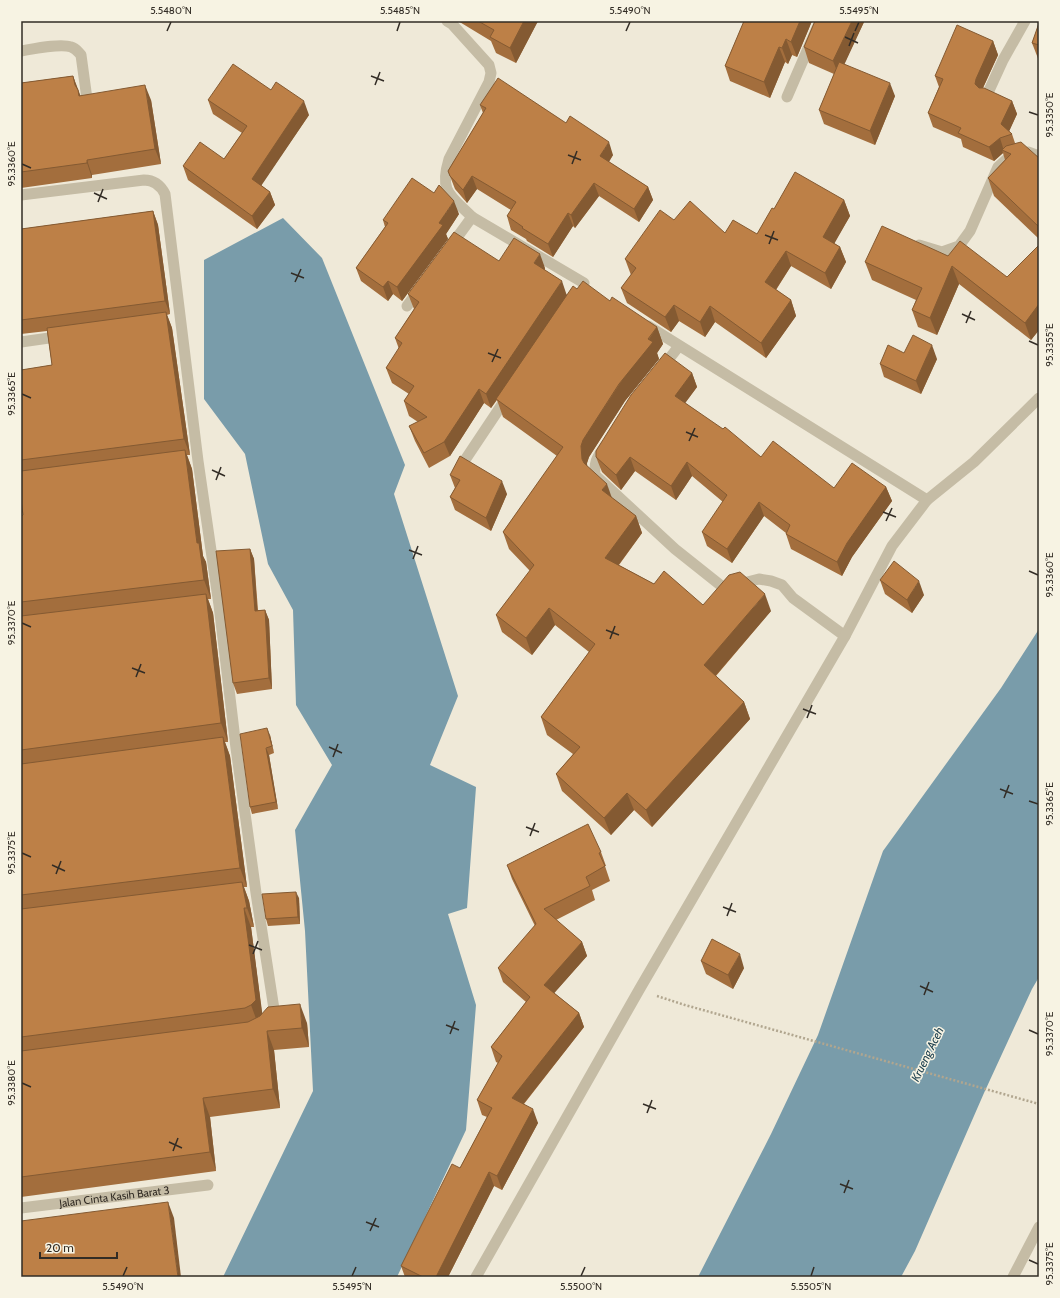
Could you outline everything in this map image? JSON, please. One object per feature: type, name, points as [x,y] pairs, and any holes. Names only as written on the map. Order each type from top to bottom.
[{"type":"street","points":[[447,21],[452,24],[489,65],[491,73],[489,82],[449,159],[445,172],[444,183],[448,192],[472,217],[584,287]]},
{"type":"street","points":[[787,98],[820,21]]},
{"type":"street","points":[[987,95],[1025,21]]},
{"type":"street","points":[[21,51],[64,45],[72,47],[81,55],[87,98]]},
{"type":"street","points":[[906,241],[942,252],[959,246],[970,231],[998,167],[1009,156],[1028,152],[1039,156]]},
{"type":"street","points":[[21,195],[144,180],[151,180],[162,188],[165,194],[177,320],[194,462],[215,606],[232,748],[252,893],[274,1009],[272,1018],[263,1030]]},
{"type":"street","points":[[444,255],[472,217]]},
{"type":"street","points":[[407,306],[426,280]]},
{"type":"street","points":[[641,321],[927,500]]},
{"type":"street","points":[[21,342],[74,334]]},
{"type":"street","points":[[655,376],[679,346]]},
{"type":"street","points":[[463,463],[512,390]]},
{"type":"street","points":[[476,1277],[639,990],[845,636],[892,546],[927,500],[974,462],[1039,398]]},
{"type":"street","points":[[612,436],[595,461],[595,475],[675,549],[724,588],[760,579],[782,585],[793,598],[845,636]]},
{"type":"street","name":"Jalan Cinta Kasih Barat 3","points":[[21,1208],[208,1185]]},
{"type":"street","points":[[1013,1277],[1039,1227]]},
{"type":"path","points":[[639,990],[685,1005],[1039,1104]]},
{"type":"water","points":[[283,218],[322,258],[405,465],[394,494],[458,696],[430,765],[476,787],[467,908],[448,914],[476,1005],[466,1130],[397,1277],[223,1277],[313,1091],[305,931],[295,830],[332,765],[296,705],[293,610],[268,564],[245,454],[204,399],[204,260]]},
{"type":"water","name":"Krueng Aceh","points":[[1039,629],[1039,977],[984,1093],[915,1251],[901,1277],[698,1277],[771,1134],[818,1035],[883,851],[1001,688]]},
{"type":"building","points":[[478,21],[524,21],[510,48],[490,37],[494,30]]},
{"type":"building","points":[[744,21],[800,21],[791,42],[786,39],[782,48],[779,47],[764,82],[725,66]]},
{"type":"building","points":[[815,21],[852,21],[833,61],[804,47]]},
{"type":"building","points":[[1039,23],[1039,45],[1032,43]]},
{"type":"building","points":[[957,25],[993,41],[975,84],[979,88],[984,88],[1012,101],[1001,124],[1012,134],[1000,138],[989,147],[958,133],[961,128],[928,113],[943,79],[935,76]]},
{"type":"building","points":[[839,62],[890,83],[870,131],[819,110]]},
{"type":"building","points":[[233,64],[271,90],[276,82],[304,101],[252,179],[270,192],[252,216],[183,166],[200,142],[224,159],[247,126],[208,100]]},
{"type":"building","points":[[73,76],[79,96],[145,85],[155,149],[87,160],[87,163],[21,172],[21,83]]},
{"type":"building","points":[[498,78],[566,123],[570,116],[609,142],[600,156],[648,187],[634,209],[594,183],[571,215],[568,213],[548,244],[522,228],[523,227],[507,216],[516,202],[472,176],[463,190],[450,176],[448,171],[486,108],[480,105]]},
{"type":"building","points":[[1021,142],[1039,158],[1039,227],[988,178],[1011,154],[1002,150],[1006,146]]},
{"type":"building","points":[[795,172],[844,200],[823,237],[840,247],[825,273],[786,251],[765,282],[791,300],[761,343],[710,306],[700,322],[674,305],[665,317],[621,288],[636,268],[625,259],[660,210],[674,220],[690,201],[725,233],[733,220],[757,234],[772,208],[774,209]]},
{"type":"building","points":[[412,178],[434,193],[439,185],[454,201],[439,223],[443,225],[397,287],[388,281],[383,287],[356,268],[388,223],[383,220]]},
{"type":"building","points":[[153,211],[165,301],[21,320],[21,229]]},
{"type":"building","points":[[882,226],[948,256],[960,241],[1007,277],[1039,245],[1039,304],[1025,323],[952,266],[930,318],[912,310],[922,288],[865,262]]},
{"type":"building","points":[[454,232],[499,261],[514,238],[540,254],[534,263],[562,281],[486,394],[479,389],[444,442],[424,453],[409,426],[427,417],[404,401],[414,386],[386,368],[402,343],[395,338],[419,302],[408,294]]},
{"type":"building","points":[[583,281],[610,301],[612,297],[657,327],[648,339],[653,342],[619,384],[583,440],[581,446],[582,459],[584,463],[607,484],[602,490],[636,516],[605,558],[654,584],[664,571],[703,605],[729,575],[740,572],[765,594],[704,665],[744,702],[646,810],[627,793],[604,818],[556,774],[580,747],[541,717],[595,644],[549,608],[526,638],[496,615],[534,565],[503,532],[563,447],[496,399],[573,286],[577,289]]},
{"type":"building","points":[[166,312],[184,439],[21,460],[21,370],[52,365],[47,328]]},
{"type":"building","points":[[913,335],[932,345],[916,381],[880,364],[888,345],[904,353]]},
{"type":"building","points":[[665,353],[692,373],[675,396],[723,429],[725,427],[761,457],[773,441],[834,488],[852,463],[886,487],[847,543],[837,562],[786,534],[790,525],[759,502],[727,549],[702,532],[727,495],[687,462],[671,486],[630,457],[616,475],[596,457],[596,451],[631,395]]},
{"type":"building","points":[[185,450],[197,543],[199,543],[204,580],[21,602],[21,516],[23,515],[21,500],[21,471]]},
{"type":"building","points":[[460,456],[502,481],[486,518],[450,497],[460,480],[450,475]]},
{"type":"building","points":[[250,549],[255,611],[265,610],[269,678],[233,683],[216,551]]},
{"type":"building","points":[[894,561],[919,581],[907,600],[880,580]]},
{"type":"building","points":[[206,594],[221,723],[21,750],[21,616]]},
{"type":"building","points":[[267,728],[272,746],[266,748],[276,802],[250,807],[240,734]]},
{"type":"building","points":[[223,737],[240,868],[21,895],[21,764]]},
{"type":"building","points":[[588,824],[601,852],[599,853],[605,866],[586,877],[590,886],[544,909],[582,942],[544,985],[579,1013],[512,1098],[533,1109],[497,1176],[489,1172],[436,1277],[423,1277],[401,1266],[452,1164],[460,1168],[492,1108],[477,1100],[502,1056],[491,1047],[530,997],[498,968],[536,924],[507,865]]},
{"type":"building","points":[[242,882],[247,908],[244,908],[256,1000],[251,1005],[245,1008],[21,1037],[21,909]]},
{"type":"building","points":[[296,892],[298,917],[266,919],[262,894]]},
{"type":"building","points":[[712,939],[740,954],[728,975],[701,961]]},
{"type":"building","points":[[300,1004],[302,1028],[267,1031],[273,1089],[203,1098],[210,1152],[21,1177],[21,1051],[248,1022],[260,1016],[268,1007]]},
{"type":"building","points":[[168,1202],[178,1277],[21,1277],[21,1221]]}]
